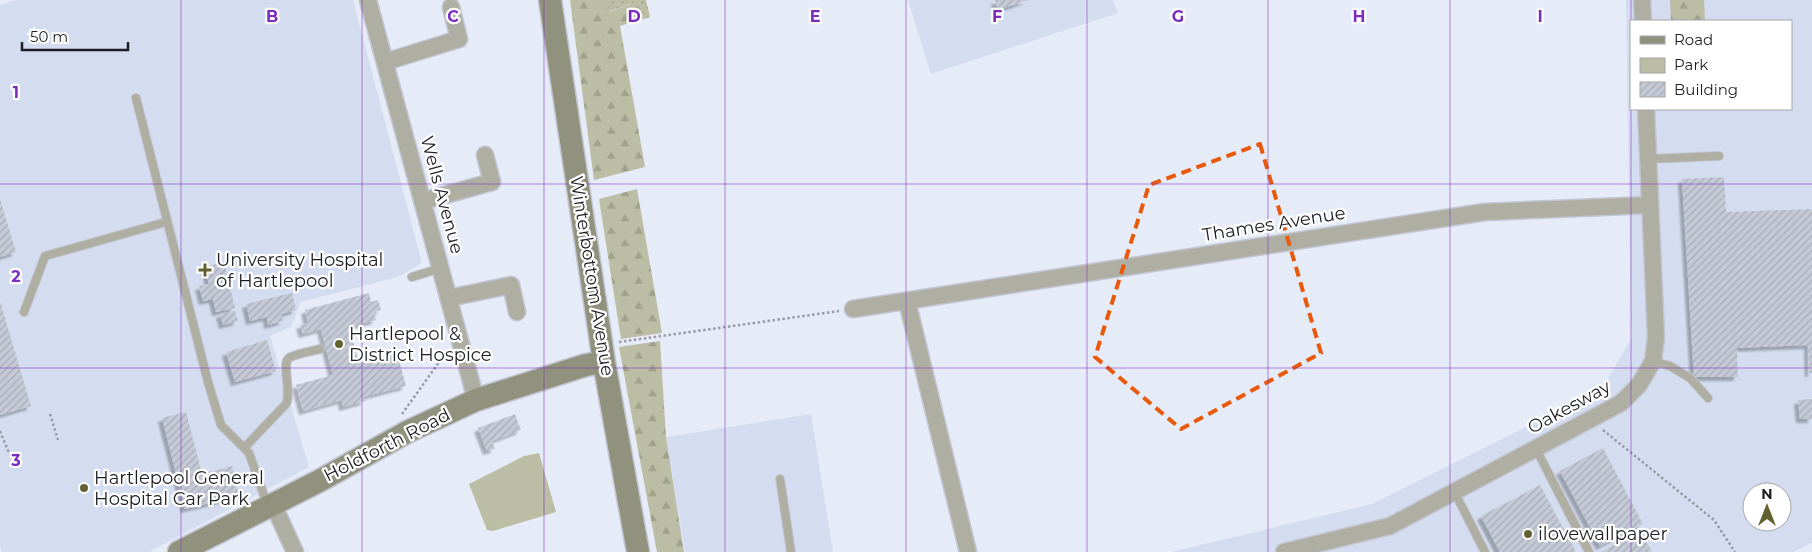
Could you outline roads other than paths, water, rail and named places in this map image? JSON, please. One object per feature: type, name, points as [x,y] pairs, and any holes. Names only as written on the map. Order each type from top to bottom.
[{"type":"street","name":"Wells Avenue","points":[[368,0],[476,400]]},
{"type":"street","name":"Winterbottom Avenue","points":[[550,0],[608,352],[638,552]]},
{"type":"street","points":[[1642,0],[1643,20]]},
{"type":"street","points":[[385,62],[459,39],[451,7]]},
{"type":"street","name":"Oakesway","points":[[1284,552],[1390,526],[1621,403],[1639,385],[1653,361],[1656,337],[1646,110]]},
{"type":"street","points":[[423,201],[492,182],[485,155]]},
{"type":"street","name":"Thames Avenue","points":[[853,309],[1484,212],[1650,205]]},
{"type":"street","points":[[449,298],[511,285],[517,312]]},
{"type":"street","points":[[907,301],[968,552]]},
{"type":"street","name":"Holdforth Road","points":[[179,552],[407,432],[476,400],[586,365],[608,352]]},
{"type":"street","points":[[271,505],[295,552]]},
{"type":"lane","points":[[136,98],[166,222],[221,425],[249,453],[271,505]]},
{"type":"lane","points":[[1648,159],[1719,156]]},
{"type":"lane","points":[[24,312],[45,256],[166,222]]},
{"type":"lane","points":[[412,277],[441,268]]},
{"type":"lane","points":[[244,448],[286,404],[289,398],[285,367],[289,357],[320,348]]},
{"type":"lane","points":[[1653,361],[1670,366],[1690,378],[1708,398]]},
{"type":"lane","points":[[1536,449],[1589,552]]},
{"type":"lane","points":[[780,479],[791,552]]},
{"type":"lane","points":[[1455,493],[1485,552]]},
{"type":"place","name":"University Hospital of Hartlepool","points":[[205,270]]},
{"type":"place","name":"Hartlepool & District Hospice","points":[[339,344]]},
{"type":"place","name":"Hartlepool General Hospital Car Park","points":[[84,488]]},
{"type":"place","name":"ilovewallpaper","points":[[1528,534]]}]
